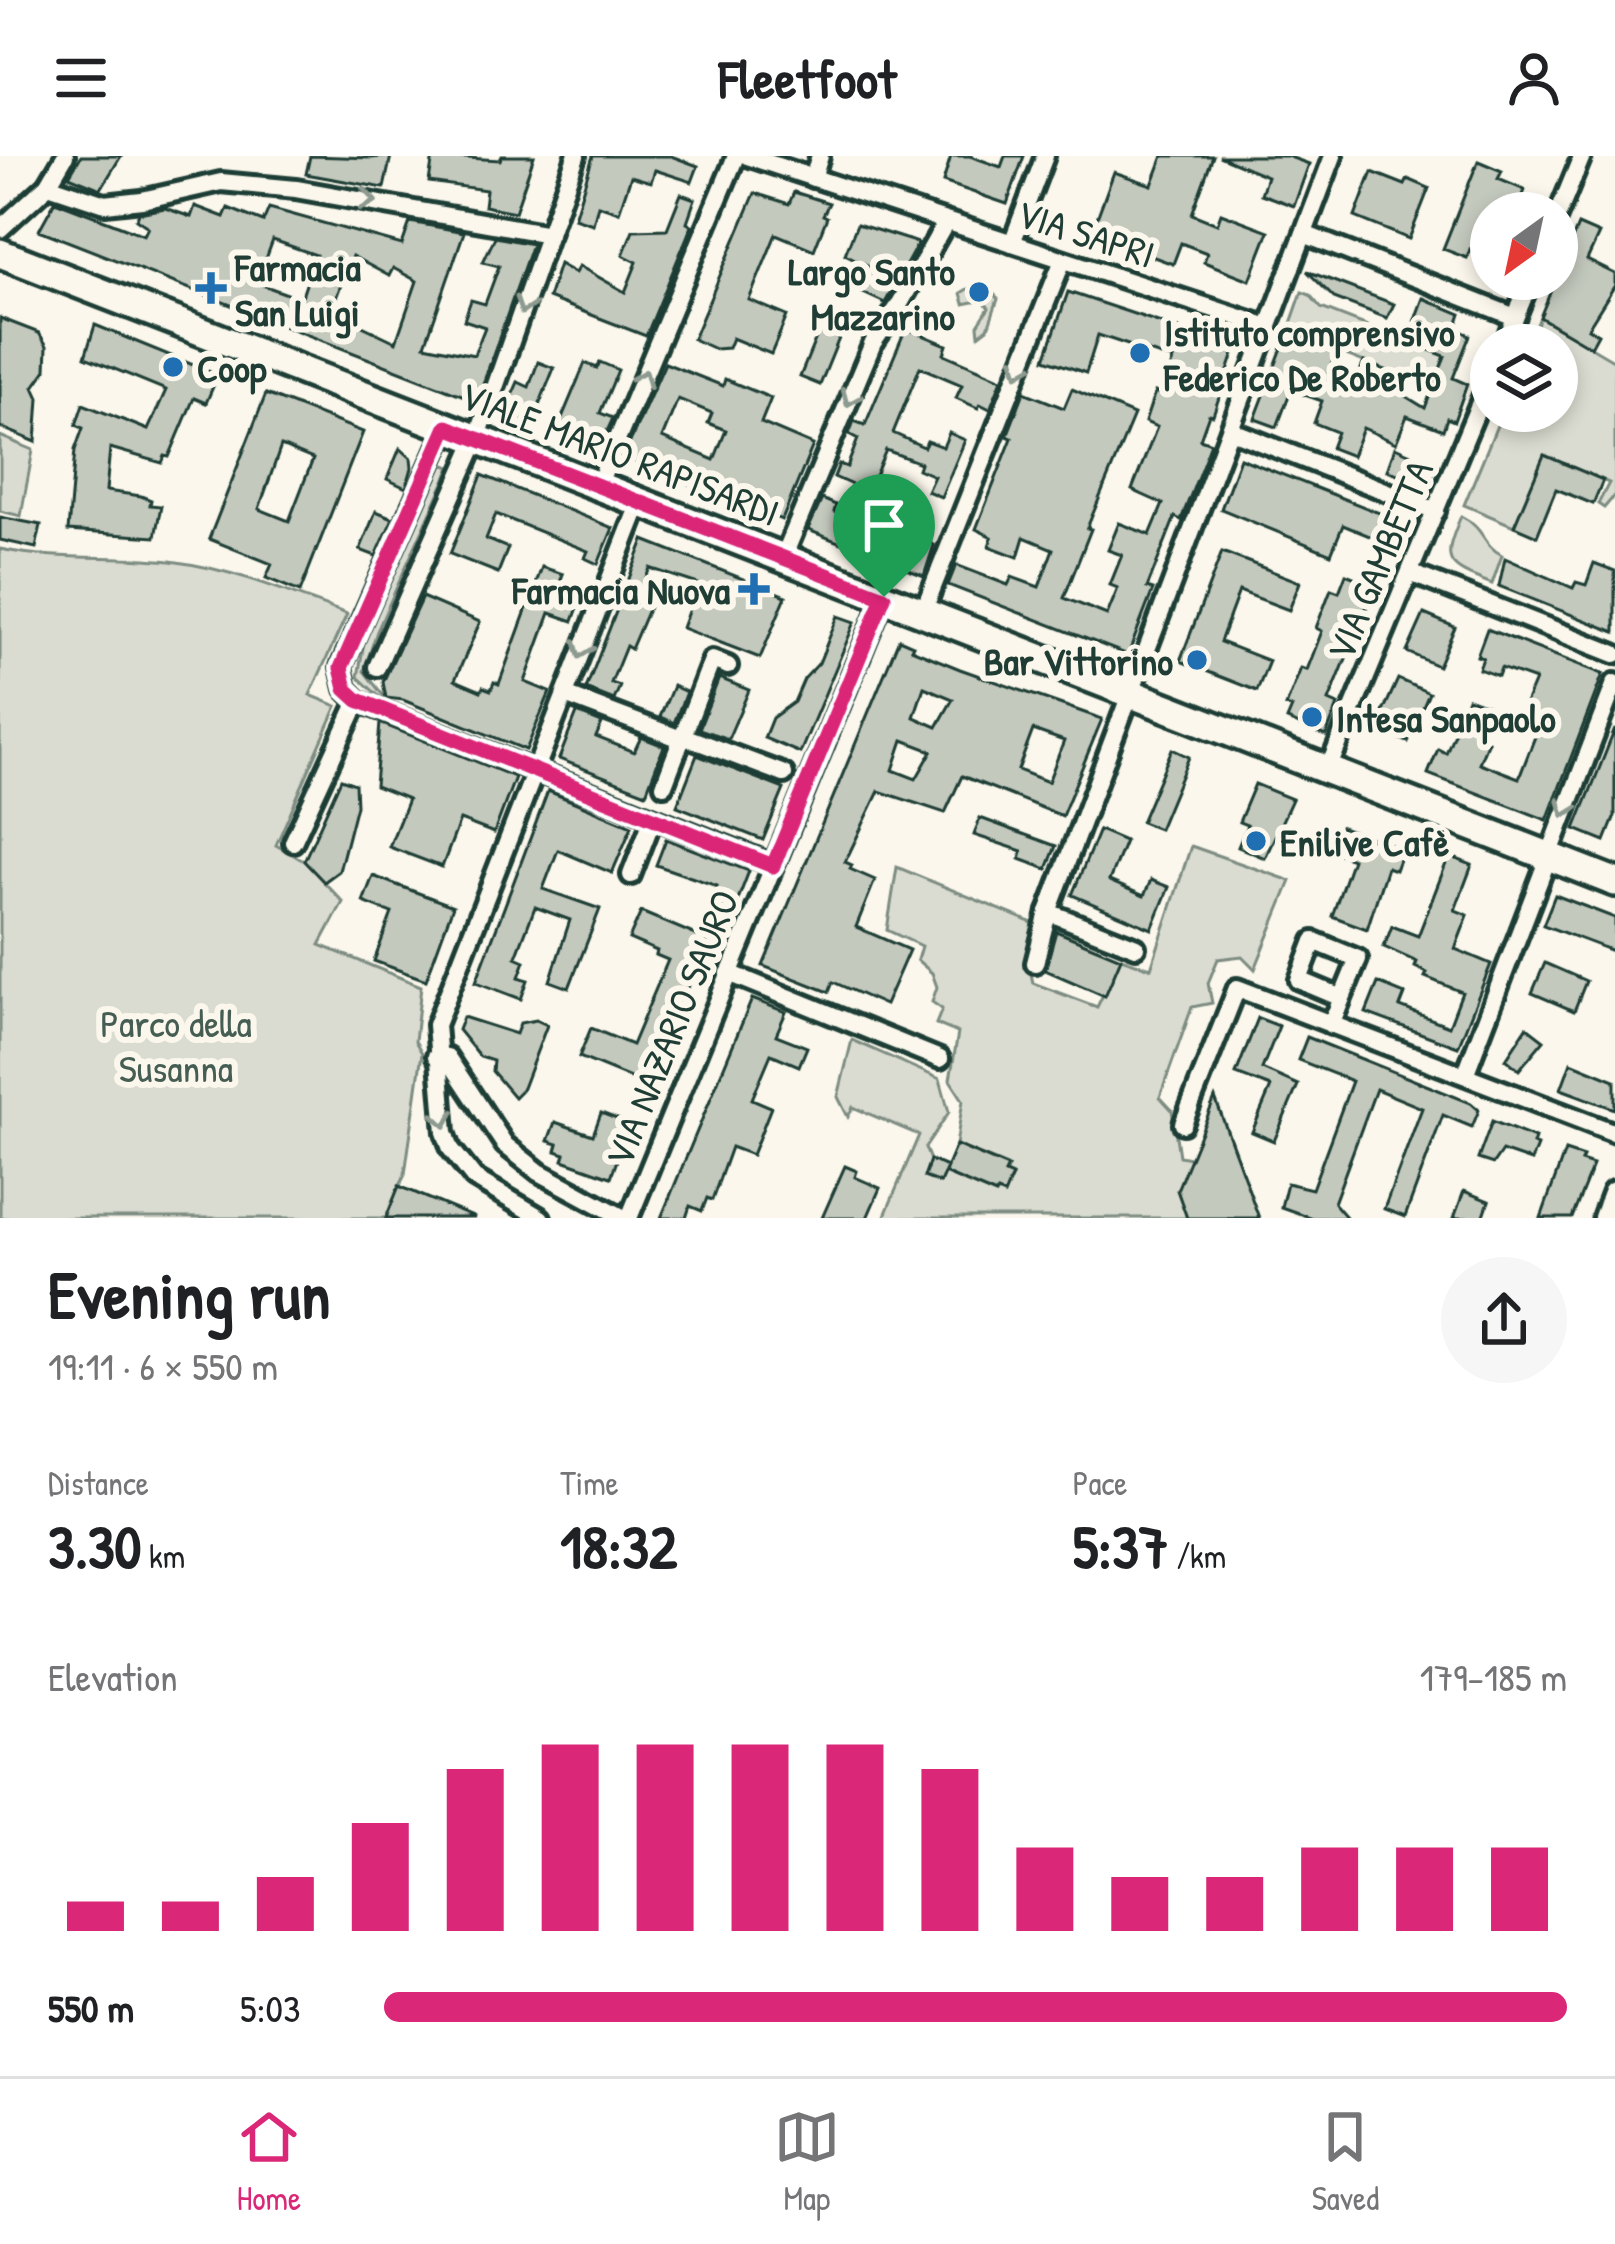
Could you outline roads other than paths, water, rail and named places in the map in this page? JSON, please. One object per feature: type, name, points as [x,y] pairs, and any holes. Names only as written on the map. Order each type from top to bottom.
[{"type":"main road","name":"VIALE MARIO RAPISARDI","points":[[0,253],[1615,882]]},
{"type":"main road","points":[[1606,1218],[1615,1194]]},
{"type":"street","points":[[0,229],[48,185],[65,156]]},
{"type":"street","points":[[377,667],[477,439],[576,156]]},
{"type":"street","points":[[598,486],[736,156]]},
{"type":"street","name":"VIA SAPRI","points":[[747,156],[1269,327]]},
{"type":"street","points":[[813,178],[820,156]]},
{"type":"street","points":[[1012,243],[1045,156]]},
{"type":"street","points":[[1035,963],[1048,912],[1333,156]]},
{"type":"street","points":[[1567,192],[1582,156]]},
{"type":"street","points":[[48,185],[105,204],[220,182],[296,189],[549,234]]},
{"type":"street","points":[[783,558],[873,343],[946,222]]},
{"type":"street","points":[[1304,234],[1515,317]]},
{"type":"street","points":[[922,612],[1064,260]]},
{"type":"street","points":[[1512,324],[1522,300]]},
{"type":"street","points":[[447,427],[341,668],[346,689],[358,700],[773,866]]},
{"type":"street","name":"VIA GAMBETTA","points":[[1328,770],[1470,428]]},
{"type":"street","points":[[1230,430],[1436,511]]},
{"type":"street","points":[[541,1218],[463,1167],[445,1132],[436,1025],[640,502]]},
{"type":"street","points":[[1410,573],[1615,654]]},
{"type":"street","name":"VIA NAZARIO SAURO","points":[[626,1218],[884,597]]},
{"type":"street","points":[[664,785],[712,660],[728,666]]},
{"type":"street","points":[[1465,1076],[1615,683]]},
{"type":"street","points":[[565,695],[784,775]]},
{"type":"street","points":[[293,842],[358,700]]},
{"type":"street","points":[[631,875],[653,818]]},
{"type":"street","points":[[1048,912],[1136,947]]},
{"type":"street","points":[[729,973],[940,1059]]},
{"type":"street","points":[[1183,1124],[1237,988],[1615,1133]]},
{"type":"street","points":[[1331,1024],[1342,998]]},
{"type":"street","points":[[436,1056],[448,1057],[505,1145],[539,1172],[626,1218]]},
{"type":"place","name":"Farmacia San Luigi","points":[[211,288]]},
{"type":"place","name":"Largo Santo Mazzarino","points":[[979,292]]},
{"type":"place","name":"Istituto comprensivo Federico De Roberto","points":[[1140,353]]},
{"type":"place","name":"Coop","points":[[173,367]]},
{"type":"place","name":"Farmacia Nuova","points":[[754,589]]},
{"type":"place","name":"Bar Vittorino","points":[[1197,660]]},
{"type":"place","name":"Intesa Sanpaolo","points":[[1312,717]]},
{"type":"place","name":"Enilive Cafè","points":[[1256,841]]},
{"type":"park label","name":"Parco della Susanna","points":[[176,1044]]}]
